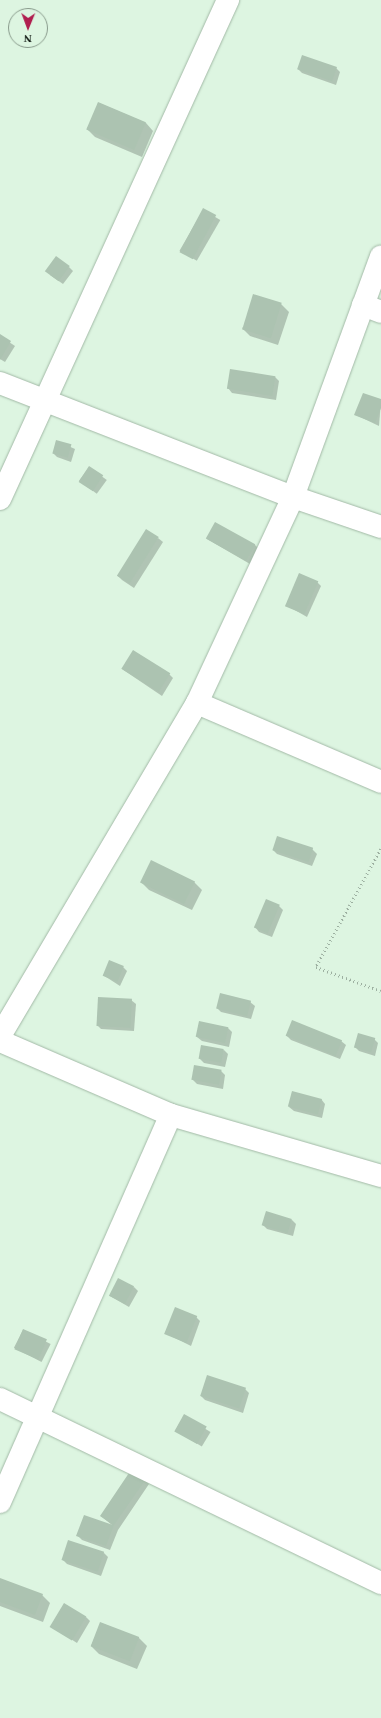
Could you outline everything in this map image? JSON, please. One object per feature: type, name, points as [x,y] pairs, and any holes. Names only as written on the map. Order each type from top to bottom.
[{"type":"street","points":[[0,499],[228,0]]},
{"type":"street","points":[[0,1036],[197,703],[293,497],[372,309],[381,257]]},
{"type":"street","points":[[0,383],[44,402],[293,497],[381,527]]},
{"type":"street","points":[[197,703],[381,782]]},
{"type":"street","points":[[0,1041],[171,1115],[381,1176]]},
{"type":"street","points":[[0,1502],[171,1115]]},
{"type":"street","points":[[0,1399],[381,1583]]},
{"type":"path","points":[[381,849],[316,967],[381,991]]},
{"type":"building","points":[[302,55],[337,67],[332,81],[297,69]]},
{"type":"building","points":[[98,102],[146,122],[134,150],[86,130]]},
{"type":"building","points":[[203,208],[216,215],[193,259],[180,252]]},
{"type":"building","points":[[56,256],[70,266],[59,281],[45,271]]},
{"type":"building","points":[[253,294],[282,303],[271,338],[242,329]]},
{"type":"building","points":[[0,334],[11,341],[0,360]]},
{"type":"building","points":[[230,369],[275,376],[272,396],[227,389]]},
{"type":"building","points":[[363,393],[381,399],[381,408],[375,423],[354,415]]},
{"type":"building","points":[[56,440],[71,444],[68,458],[52,454]]},
{"type":"building","points":[[89,466],[103,475],[93,491],[79,482]]},
{"type":"building","points":[[215,522],[255,544],[246,561],[206,539]]},
{"type":"building","points":[[146,529],[159,537],[130,584],[117,576]]},
{"type":"building","points":[[299,573],[318,581],[304,614],[285,606]]},
{"type":"building","points":[[133,650],[170,673],[159,692],[121,669]]},
{"type":"building","points":[[277,836],[313,848],[309,862],[272,850]]},
{"type":"building","points":[[151,860],[195,881],[184,904],[140,882]]},
{"type":"building","points":[[266,899],[280,905],[268,933],[254,928]]},
{"type":"building","points":[[109,960],[124,966],[117,982],[103,976]]},
{"type":"building","points":[[220,993],[251,1001],[247,1016],[216,1009]]},
{"type":"building","points":[[98,997],[132,999],[130,1028],[96,1026]]},
{"type":"building","points":[[292,1020],[342,1040],[336,1056],[286,1036]]},
{"type":"building","points":[[199,1021],[228,1027],[225,1043],[196,1037]]},
{"type":"building","points":[[358,1033],[375,1038],[371,1052],[354,1047]]},
{"type":"building","points":[[201,1045],[224,1049],[221,1063],[199,1059]]},
{"type":"building","points":[[194,1065],[222,1070],[219,1085],[191,1080]]},
{"type":"building","points":[[292,1091],[322,1099],[318,1114],[288,1106]]},
{"type":"building","points":[[266,1211],[292,1219],[287,1233],[262,1225]]},
{"type":"building","points":[[118,1278],[134,1286],[125,1304],[109,1296]]},
{"type":"building","points":[[175,1307],[197,1316],[186,1343],[164,1334]]},
{"type":"building","points":[[23,1329],[47,1339],[38,1359],[14,1349]]},
{"type":"building","points":[[207,1375],[246,1388],[239,1409],[200,1396]]},
{"type":"building","points":[[184,1414],[207,1427],[197,1444],[174,1431]]},
{"type":"building","points":[[131,1470],[146,1479],[114,1525],[106,1546],[76,1536],[84,1515],[113,1525],[100,1516]]},
{"type":"building","points":[[68,1540],[104,1552],[98,1572],[62,1560]]},
{"type":"building","points":[[0,1578],[43,1594],[35,1615],[0,1602]]},
{"type":"building","points":[[64,1603],[86,1616],[72,1640],[50,1627]]},
{"type":"building","points":[[100,1622],[139,1637],[130,1661],[91,1646]]}]
